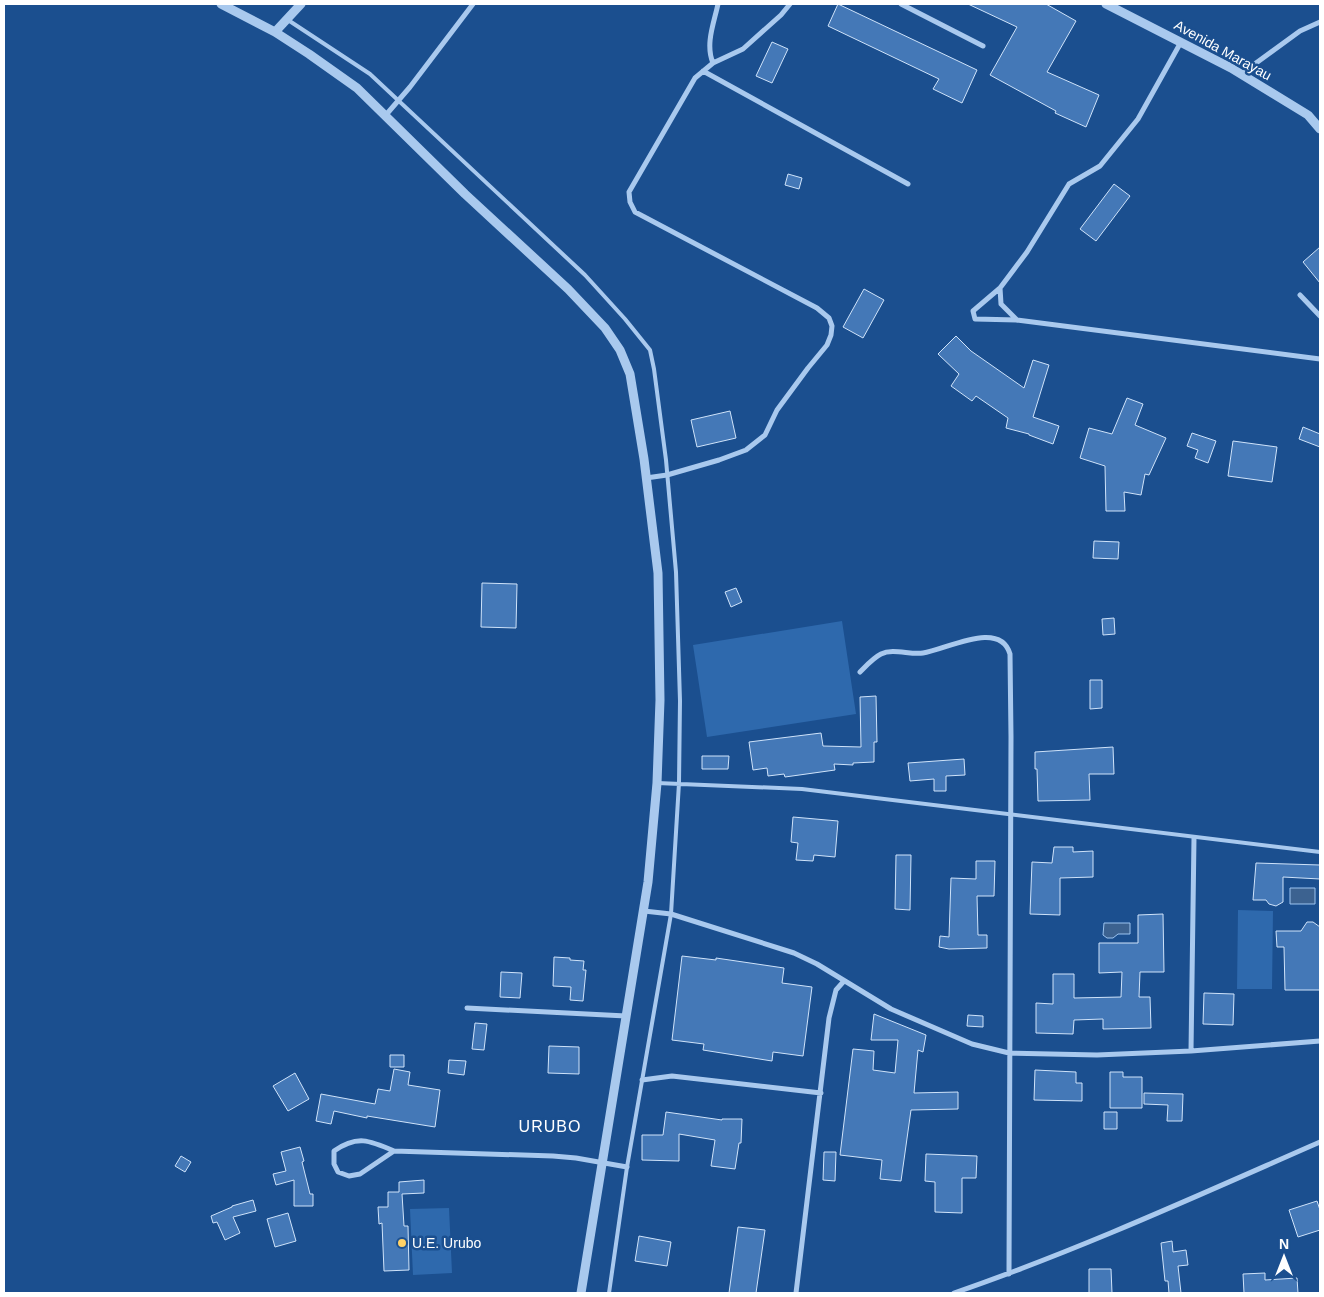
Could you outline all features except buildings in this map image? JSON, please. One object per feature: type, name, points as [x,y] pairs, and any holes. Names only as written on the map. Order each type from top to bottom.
[{"type":"street","points":[[222,4],[275,32],[357,88],[465,194],[568,289],[605,328],[620,350],[630,374],[658,573],[660,700],[657,783],[644,911],[580,1293]]},
{"type":"street","points":[[275,32],[301,4]]},
{"type":"street","points":[[385,116],[473,4]]},
{"type":"street","points":[[713,63],[710,55],[710,39],[718,4]]},
{"type":"street","points":[[646,478],[667,475],[746,450],[765,435],[777,410],[827,344],[831,335],[832,326],[829,318],[817,308],[635,212],[630,202],[629,192],[695,78],[713,63],[744,49],[781,15],[790,4]]},
{"type":"street","points":[[901,4],[982,46]]},
{"type":"street","name":"Avenida Marayau","points":[[1106,4],[1241,74],[1308,115],[1320,129]]},
{"type":"street","points":[[1241,74],[1300,31],[1320,22]]},
{"type":"street","points":[[1181,42],[1138,119],[1100,166],[1069,184],[1027,252],[1000,288],[973,311],[975,319],[1017,320],[1320,359]]},
{"type":"street","points":[[703,70],[908,184]]},
{"type":"street","points":[[1000,288],[1001,304],[1017,320]]},
{"type":"street","points":[[1300,295],[1320,316]]},
{"type":"street","points":[[860,672],[880,655],[889,652],[926,653],[959,642],[983,638],[1000,640],[1007,646],[1010,664],[1011,816],[1009,1274]]},
{"type":"street","points":[[1191,1050],[1194,838]]},
{"type":"street","points":[[644,911],[671,914],[794,953],[817,964],[891,1009],[972,1044],[1009,1053],[1097,1055],[1320,1041]]},
{"type":"street","points":[[796,1293],[829,1018],[836,990],[844,981]]},
{"type":"street","points":[[467,1008],[626,1016]]},
{"type":"street","points":[[642,1080],[672,1076],[821,1092]]},
{"type":"street","points":[[394,1151],[360,1174],[349,1176],[338,1172],[334,1164],[334,1150],[346,1143],[361,1140],[394,1151],[552,1156],[627,1167]]},
{"type":"street","points":[[954,1293],[1009,1274],[1123,1228],[1320,1142]]},
{"type":"lane","points":[[288,20],[370,74],[585,275],[650,350],[667,475],[676,572],[680,701],[679,783],[671,914],[627,1167],[609,1293]]},
{"type":"lane","points":[[657,783],[802,789],[1011,816],[1106,825],[1194,838],[1320,852]]},
{"type":"shaded area","points":[[842,621],[856,714],[707,737],[693,645]]},
{"type":"shaded area","points":[[1290,888],[1315,888],[1315,904],[1290,904]]},
{"type":"shaded area","points":[[1238,910],[1273,911],[1272,989],[1237,989]]},
{"type":"shaded area","points":[[1104,923],[1130,923],[1130,934],[1118,934],[1113,938],[1107,938],[1103,935]]},
{"type":"shaded area","points":[[449,1208],[452,1273],[413,1275],[410,1209]]},
{"type":"place","name":"U.E. Urubo","points":[[402,1243]]},
{"type":"district","name":"URUBO","points":[[550,1126]]}]
